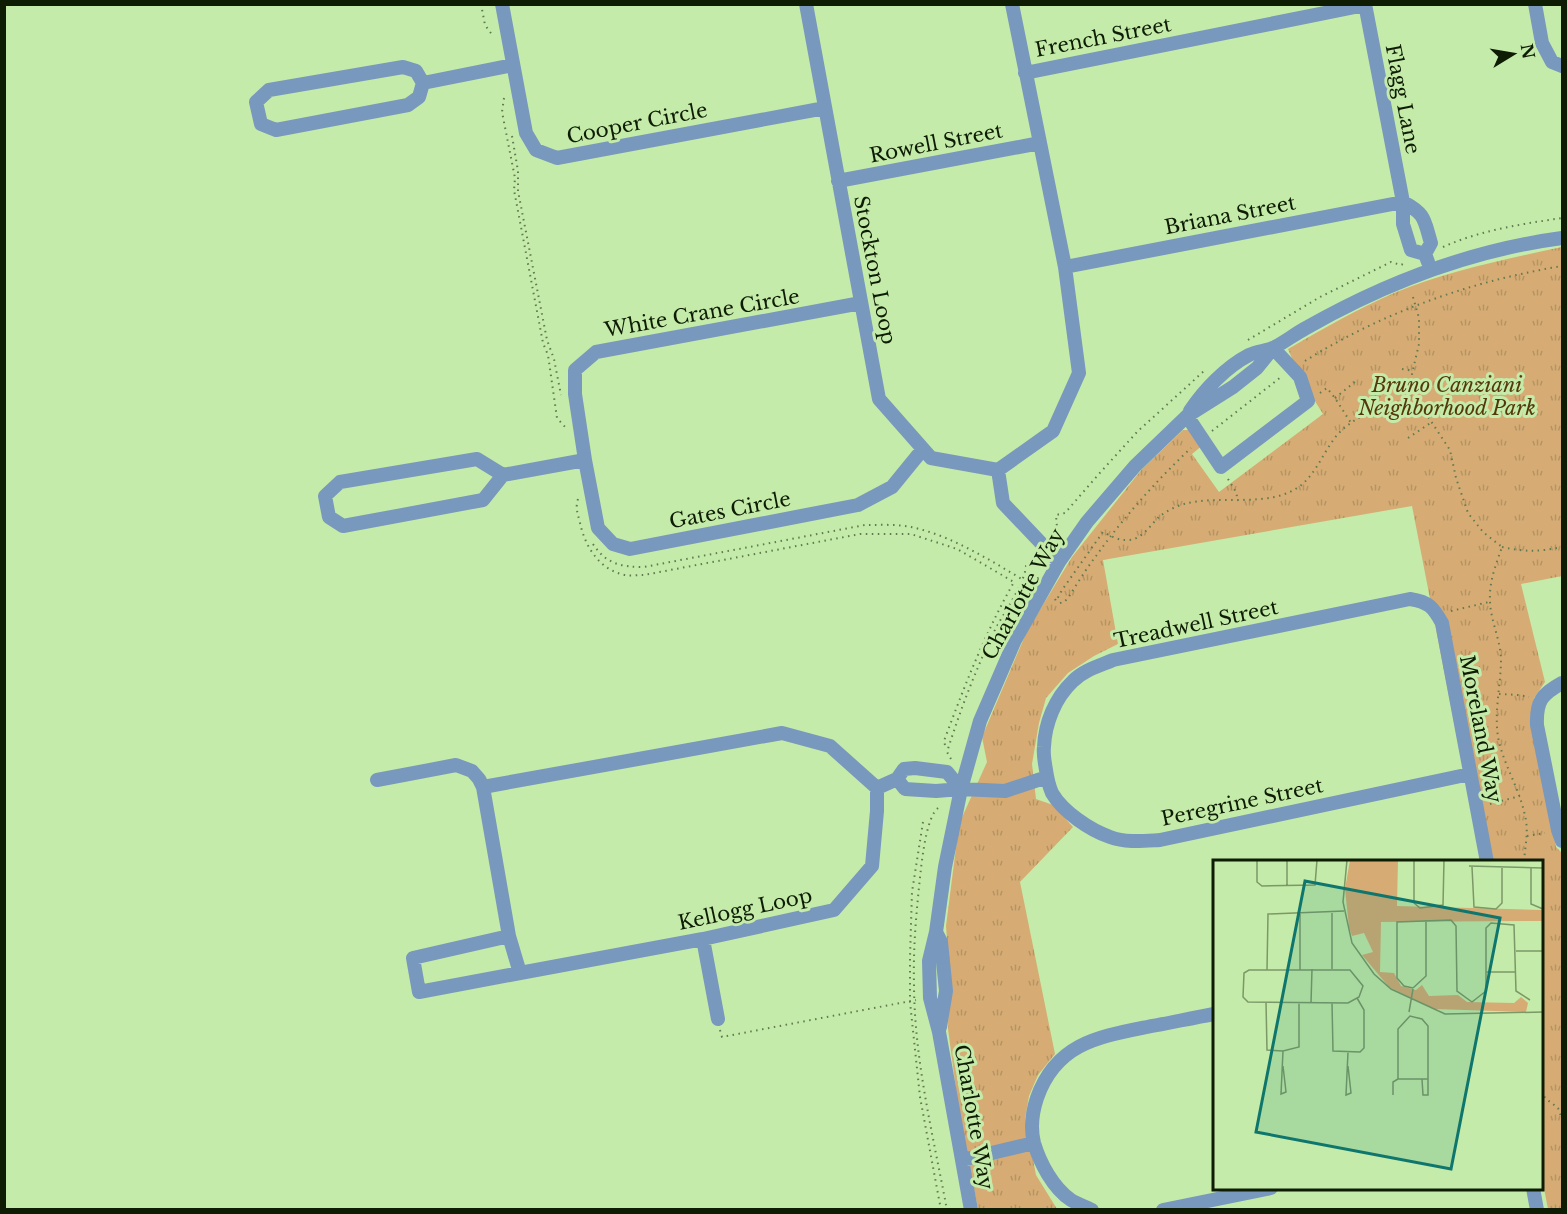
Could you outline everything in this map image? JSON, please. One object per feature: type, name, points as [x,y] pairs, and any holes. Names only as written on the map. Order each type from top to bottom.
[{"type":"street","name":"Cooper Circle","points":[[502,4],[526,133],[536,150],[557,158],[825,108]]},
{"type":"street","name":"Stockton Loop","points":[[806,4],[879,399],[931,458],[998,470]]},
{"type":"street","points":[[1012,4],[1065,267],[1079,373],[1053,431],[998,470],[1003,503],[1059,562]]},
{"type":"street","points":[[1535,4],[1542,43],[1552,62],[1563,66]]},
{"type":"street","name":"French Street","points":[[1025,73],[1365,5]]},
{"type":"street","name":"Flagg Lane","points":[[1365,5],[1403,202],[1403,224],[1411,250],[1425,254]]},
{"type":"street","points":[[423,83],[513,65]]},
{"type":"street","points":[[403,67],[416,71],[423,83],[419,97],[408,105],[276,130],[261,124],[256,102],[268,90],[403,67]]},
{"type":"street","name":"Rowell Street","points":[[838,181],[1040,143]]},
{"type":"street","name":"Flagg Lane","points":[[1403,202],[1417,209],[1424,219],[1431,243],[1425,254]]},
{"type":"street","name":"Briana Street","points":[[1065,267],[1403,202]]},
{"type":"street","name":"Charlotte Way","points":[[971,1209],[939,1032],[930,998],[929,961],[961,789],[980,721],[1015,640],[1059,562],[1087,522],[1134,466],[1187,416],[1233,387],[1257,368],[1273,348],[1348,306],[1431,269],[1527,244],[1563,238]]},
{"type":"street","name":"Flagg Lane","points":[[1425,254],[1431,269]]},
{"type":"street","name":"White Crane Circle","points":[[585,460],[575,394],[574,370],[596,352],[861,303]]},
{"type":"street","points":[[1187,416],[1221,467],[1308,402],[1300,376],[1273,348]]},
{"type":"street","name":"Gates Circle","points":[[585,460],[598,528],[613,544],[630,549],[858,505],[892,486],[923,449]]},
{"type":"street","points":[[503,475],[477,459],[340,482],[325,496],[329,517],[344,526],[483,500],[503,475],[585,460]]},
{"type":"street","name":"Treadwell Street","points":[[1047,777],[1043,749],[1050,716],[1058,698],[1072,681],[1089,669],[1113,660],[1410,599],[1423,601],[1435,611]]},
{"type":"street","name":"Moreland Way","points":[[1435,611],[1442,623],[1487,860]]},
{"type":"street","points":[[1560,836],[1536,711],[1540,699],[1548,690],[1563,683]]},
{"type":"street","points":[[483,787],[782,733],[830,746],[877,788],[897,779],[904,769],[915,768],[947,772],[961,789]]},
{"type":"street","points":[[377,780],[456,765],[472,771],[479,778],[483,787],[509,936],[520,973]]},
{"type":"street","name":"Peregrine Street","points":[[1047,777],[1052,793],[1088,828],[1111,838],[1133,842],[1160,840],[1470,774]]},
{"type":"street","points":[[897,779],[905,789],[1005,791],[1047,777]]},
{"type":"street","name":"Kellogg Loop","points":[[509,936],[412,958],[419,992],[703,939],[834,910],[872,866],[877,788]]},
{"type":"street","name":"Charlotte Way","points":[[936,932],[941,942],[946,991],[939,1032]]},
{"type":"street","points":[[703,939],[718,1019]]},
{"type":"street","points":[[1092,1209],[1070,1200],[1056,1186],[1042,1166],[1034,1143],[1031,1128],[1034,1108],[1050,1071],[1081,1045],[1106,1035],[1213,1014]]},
{"type":"street","points":[[962,1160],[1034,1143]]},
{"type":"street","points":[[1163,1209],[1233,1203],[1266,1190]]},
{"type":"street","points":[[1533,1190],[1537,1209]]},
{"type":"path","points":[[481,4],[485,25],[493,36],[491,26]]},
{"type":"path","points":[[506,108],[504,98],[502,112],[514,178],[514,190],[543,343],[548,355],[557,418],[568,430],[566,420]]},
{"type":"path","points":[[510,129],[518,171],[520,203],[547,340],[554,359],[562,400]]},
{"type":"path","points":[[1413,297],[1419,318],[1419,344],[1412,374],[1415,397],[1450,450],[1468,513],[1483,531],[1502,547],[1524,552],[1563,547]]},
{"type":"path","points":[[1402,369],[1413,371]]},
{"type":"path","points":[[1335,398],[1356,381]]},
{"type":"path","points":[[1308,402],[1327,388],[1351,423]]},
{"type":"path","points":[[588,536],[600,554],[616,564],[644,567],[865,525],[911,527],[938,535],[961,546],[1023,579],[1056,601],[1102,532],[1116,538],[1134,539],[1144,533],[1162,515],[1180,505],[1194,501],[1262,499],[1282,494],[1300,486],[1338,435],[1351,423],[1371,411],[1415,397]]},
{"type":"path","points":[[1408,438],[1432,422]]},
{"type":"path","points":[[1221,467],[1236,492],[1238,501]]},
{"type":"path","points":[[582,504],[580,494],[576,506],[582,536],[592,554],[608,569],[624,575],[644,575],[860,534],[911,534],[957,549],[1014,582]]},
{"type":"path","points":[[1502,547],[1492,580],[1489,602],[1500,643],[1497,723],[1499,741],[1526,817],[1527,836],[1524,860]]},
{"type":"path","points":[[946,752],[944,741],[970,672],[1014,582],[1023,579]]},
{"type":"path","points":[[1435,611],[1489,602]]},
{"type":"path","points":[[1499,694],[1540,699]]},
{"type":"path","points":[[1476,807],[1520,796]]},
{"type":"path","points":[[923,822],[912,892],[910,1002],[920,1098],[942,1209]]},
{"type":"path","points":[[1527,836],[1560,836]]},
{"type":"path","points":[[718,1019],[722,1037],[930,998]]},
{"type":"path","points":[[1543,1099],[1558,1108],[1563,1119]]},
{"type":"path","points":[[1558,1108],[1563,1106]]},
{"type":"green space","name":"Bruno Canziani Neighborhood Park","points":[[1562,247],[1562,576],[1521,584],[1545,682],[1534,698],[1531,727],[1556,847],[1562,853],[1562,1209],[1548,1209],[1543,1183],[1543,860],[1481,860],[1412,506],[1103,560],[1118,644],[1068,673],[1046,698],[1032,764],[1036,799],[1053,805],[1073,827],[1020,882],[1055,1054],[1038,1075],[1029,1096],[1025,1119],[1036,1175],[1057,1209],[978,1209],[960,1119],[948,1029],[949,967],[946,926],[959,824],[987,762],[982,737],[1027,631],[1072,557],[1142,469],[1183,430],[1192,430],[1203,445],[1192,454],[1219,492],[1323,414],[1300,377],[1288,349],[1340,319],[1394,293],[1477,266]]}]
